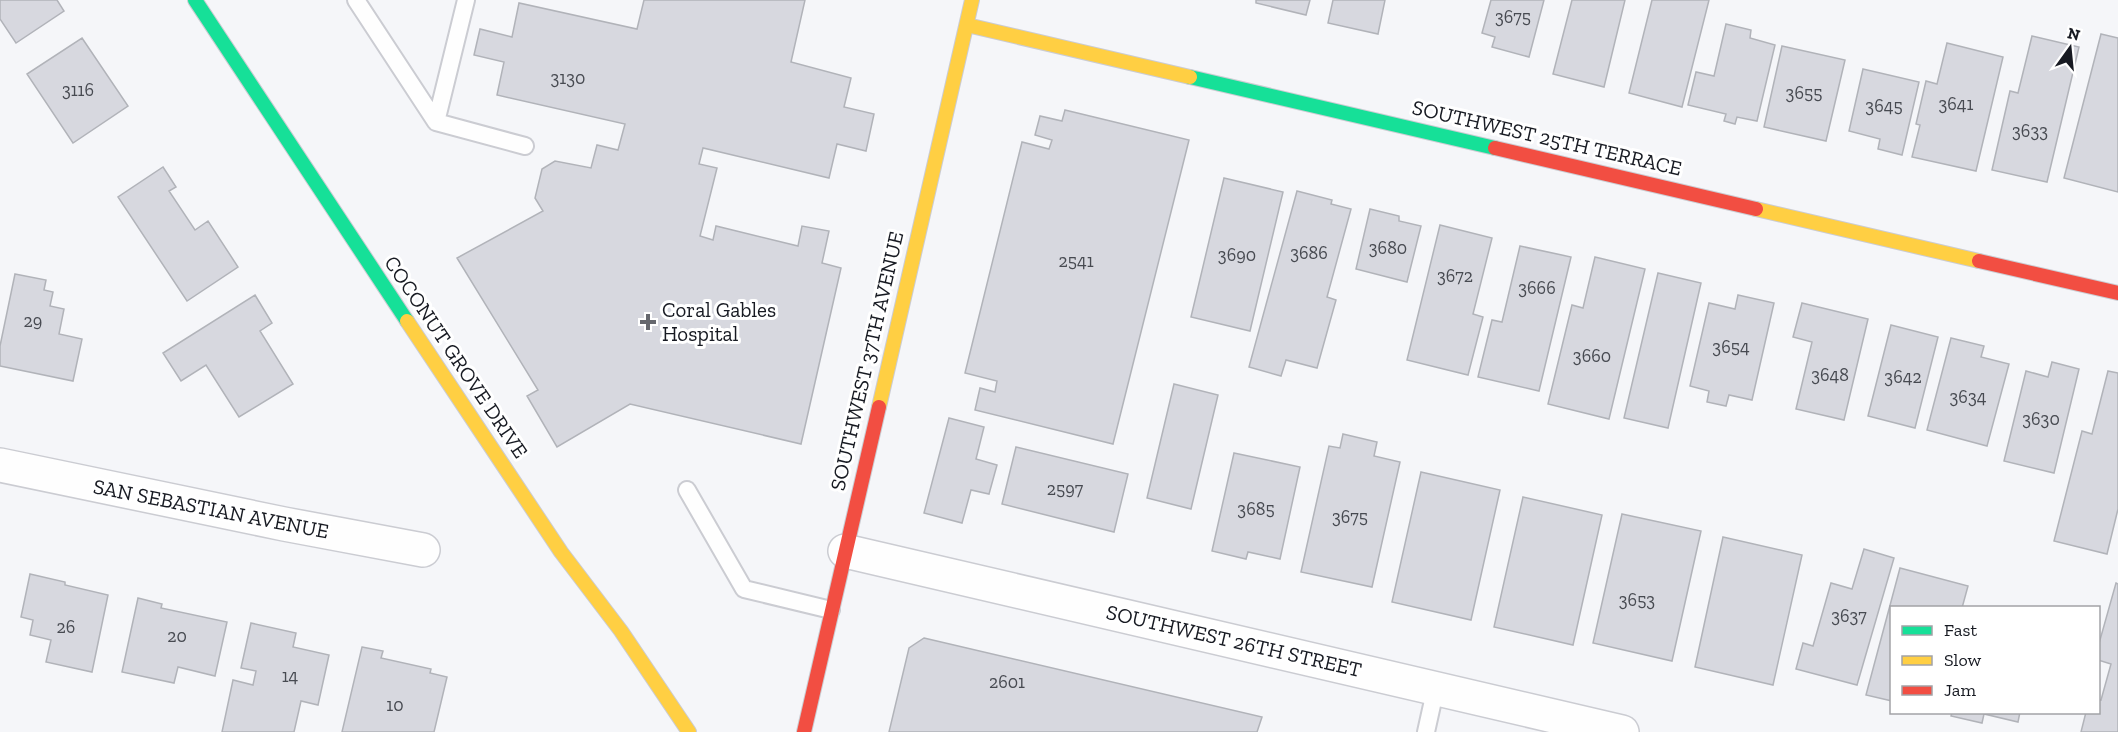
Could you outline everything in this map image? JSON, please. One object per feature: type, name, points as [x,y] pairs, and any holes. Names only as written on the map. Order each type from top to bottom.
[{"type":"street","name":"COCONUT GROVE DRIVE","points":[[195,0],[375,275],[448,380],[561,552],[621,631],[689,732]]},
{"type":"street","name":"SOUTHWEST 37TH AVENUE","points":[[804,732],[972,0]]},
{"type":"street","name":"SOUTHWEST 25TH TERRACE","points":[[967,25],[2118,293]]},
{"type":"street","name":"SAN SEBASTIAN AVENUE","points":[[0,465],[284,524],[423,550]]},
{"type":"street","name":"SOUTHWEST 26TH STREET","points":[[844,551],[1622,732]]},
{"type":"lane","points":[[356,0],[436,123],[525,146]]},
{"type":"lane","points":[[436,123],[466,0]]},
{"type":"lane","points":[[687,490],[744,589],[831,610]]},
{"type":"lane","points":[[1426,732],[1436,687]]},
{"type":"building","points":[[0,0],[57,0],[64,11],[16,43],[0,19]]},
{"type":"building","points":[[644,0],[805,0],[791,62],[851,78],[844,107],[874,114],[866,151],[837,144],[829,178],[703,148],[699,164],[717,168],[700,236],[713,240],[716,226],[798,246],[802,226],[829,231],[822,263],[841,268],[801,444],[630,404],[557,447],[527,396],[538,390],[457,258],[543,211],[535,198],[542,169],[555,161],[591,168],[597,145],[618,150],[625,124],[497,95],[504,62],[474,55],[480,29],[512,37],[519,3],[637,29]]},
{"type":"building","points":[[1256,0],[1310,0],[1306,15],[1256,3]]},
{"type":"building","points":[[1333,0],[1385,0],[1378,34],[1328,23]]},
{"type":"building","points":[[1491,0],[1544,0],[1529,57],[1492,47],[1495,37],[1482,33]]},
{"type":"building","points":[[1572,0],[1625,0],[1604,87],[1553,74]]},
{"type":"building","points":[[1652,0],[1709,0],[1682,107],[1629,93]]},
{"type":"building","points":[[1726,24],[1751,30],[1750,38],[1775,45],[1757,121],[1737,117],[1735,124],[1724,121],[1726,114],[1688,105],[1696,72],[1714,76]]},
{"type":"building","points":[[2101,34],[2118,38],[2118,192],[2064,178]]},
{"type":"building","points":[[2032,36],[2079,47],[2047,182],[1992,170],[2010,91],[2018,93]]},
{"type":"building","points":[[82,38],[128,106],[73,143],[27,74]]},
{"type":"building","points":[[1947,43],[2003,57],[1976,171],[1912,157],[1920,125],[1916,124],[1926,81],[1937,84]]},
{"type":"building","points":[[1782,46],[1845,60],[1826,141],[1764,127]]},
{"type":"building","points":[[1863,69],[1919,82],[1902,155],[1878,149],[1880,139],[1849,131]]},
{"type":"building","points":[[1065,110],[1189,140],[1113,444],[975,410],[980,388],[995,392],[997,381],[965,373],[1022,142],[1049,149],[1052,140],[1035,135],[1040,116],[1062,121]]},
{"type":"building","points":[[163,167],[176,187],[169,191],[195,230],[208,221],[238,267],[187,301],[118,197]]},
{"type":"building","points":[[1224,178],[1283,192],[1250,331],[1191,317]]},
{"type":"building","points":[[1297,191],[1332,200],[1331,204],[1351,209],[1327,297],[1336,300],[1317,368],[1286,360],[1281,376],[1249,367]]},
{"type":"building","points":[[1370,209],[1399,216],[1399,221],[1421,226],[1407,282],[1356,269]]},
{"type":"building","points":[[1440,225],[1492,238],[1473,314],[1483,317],[1468,375],[1407,360]]},
{"type":"building","points":[[1520,246],[1571,257],[1539,391],[1478,377],[1492,320],[1502,322]]},
{"type":"building","points":[[1595,257],[1645,269],[1609,419],[1548,404],[1572,305],[1583,308]]},
{"type":"building","points":[[1658,273],[1701,283],[1668,428],[1624,418]]},
{"type":"building","points":[[15,274],[46,280],[44,290],[53,292],[50,306],[64,309],[59,334],[82,339],[73,381],[0,366],[0,346]]},
{"type":"building","points":[[255,295],[272,323],[260,331],[293,384],[239,417],[206,365],[181,381],[163,353]]},
{"type":"building","points":[[1738,295],[1774,303],[1752,400],[1729,395],[1726,406],[1707,402],[1709,391],[1690,386],[1709,303],[1735,309]]},
{"type":"building","points":[[1802,303],[1868,319],[1844,420],[1796,409],[1812,342],[1793,337]]},
{"type":"building","points":[[1891,325],[1938,337],[1915,428],[1868,416]]},
{"type":"building","points":[[1951,338],[1984,346],[1981,357],[2009,364],[1987,446],[1927,430]]},
{"type":"building","points":[[2052,362],[2079,369],[2054,473],[2004,461],[2026,371],[2048,377]]},
{"type":"building","points":[[2108,371],[2118,373],[2118,509],[2107,554],[2054,541],[2082,431],[2092,434]]},
{"type":"building","points":[[1174,384],[1218,395],[1191,509],[1147,498]]},
{"type":"building","points":[[949,418],[984,427],[976,459],[997,465],[989,494],[971,490],[962,523],[924,513]]},
{"type":"building","points":[[1343,434],[1377,442],[1374,456],[1400,462],[1372,587],[1301,572],[1329,446],[1340,448]]},
{"type":"building","points":[[1016,447],[1128,474],[1114,532],[1002,504]]},
{"type":"building","points":[[1234,453],[1300,467],[1280,559],[1248,552],[1246,559],[1212,551]]},
{"type":"building","points":[[1421,472],[1500,490],[1471,620],[1392,602]]},
{"type":"building","points":[[1523,497],[1602,515],[1573,645],[1494,627]]},
{"type":"building","points":[[1622,514],[1701,531],[1672,661],[1593,643]]},
{"type":"building","points":[[1723,537],[1802,555],[1773,685],[1695,667]]},
{"type":"building","points":[[1864,549],[1894,558],[1857,685],[1796,669],[1803,643],[1813,646],[1831,583],[1852,589]]},
{"type":"building","points":[[1900,568],[1968,586],[1963,606],[1890,606],[1890,701],[1866,695]]},
{"type":"building","points":[[30,574],[108,595],[92,672],[46,662],[51,640],[30,635],[33,620],[21,617]]},
{"type":"building","points":[[2116,583],[2118,584],[2118,732],[2081,732],[2086,714],[2100,714],[2100,700],[2111,664],[2100,661],[2100,640]]},
{"type":"building","points":[[138,598],[162,604],[161,608],[227,622],[215,676],[178,667],[174,683],[122,672]]},
{"type":"building","points":[[251,623],[296,633],[293,647],[329,655],[318,705],[301,701],[294,732],[222,732],[233,680],[253,685],[256,671],[241,668]]},
{"type":"building","points":[[924,638],[1262,717],[1257,732],[889,732],[909,648]]},
{"type":"building","points":[[362,647],[383,651],[381,658],[431,669],[430,673],[447,677],[434,732],[342,732]]},
{"type":"building","points":[[1952,714],[1984,714],[1982,723],[1951,716]]},
{"type":"building","points":[[1984,714],[2020,714],[2018,722]]},
{"type":"traffic: fast","points":[[195,0],[407,321]]},
{"type":"traffic: fast","points":[[1190,77],[1495,148]]},
{"type":"traffic: slow","points":[[879,407],[972,0]]},
{"type":"traffic: slow","points":[[967,25],[1190,77]]},
{"type":"traffic: slow","points":[[1756,209],[1979,261]]},
{"type":"traffic: slow","points":[[407,321],[561,552],[621,631],[689,732]]},
{"type":"traffic: jam","points":[[1495,148],[1756,209]]},
{"type":"traffic: jam","points":[[1979,261],[2118,293]]},
{"type":"traffic: jam","points":[[804,732],[879,407]]},
{"type":"place","name":"Coral Gables Hospital","points":[[648,322]]}]
